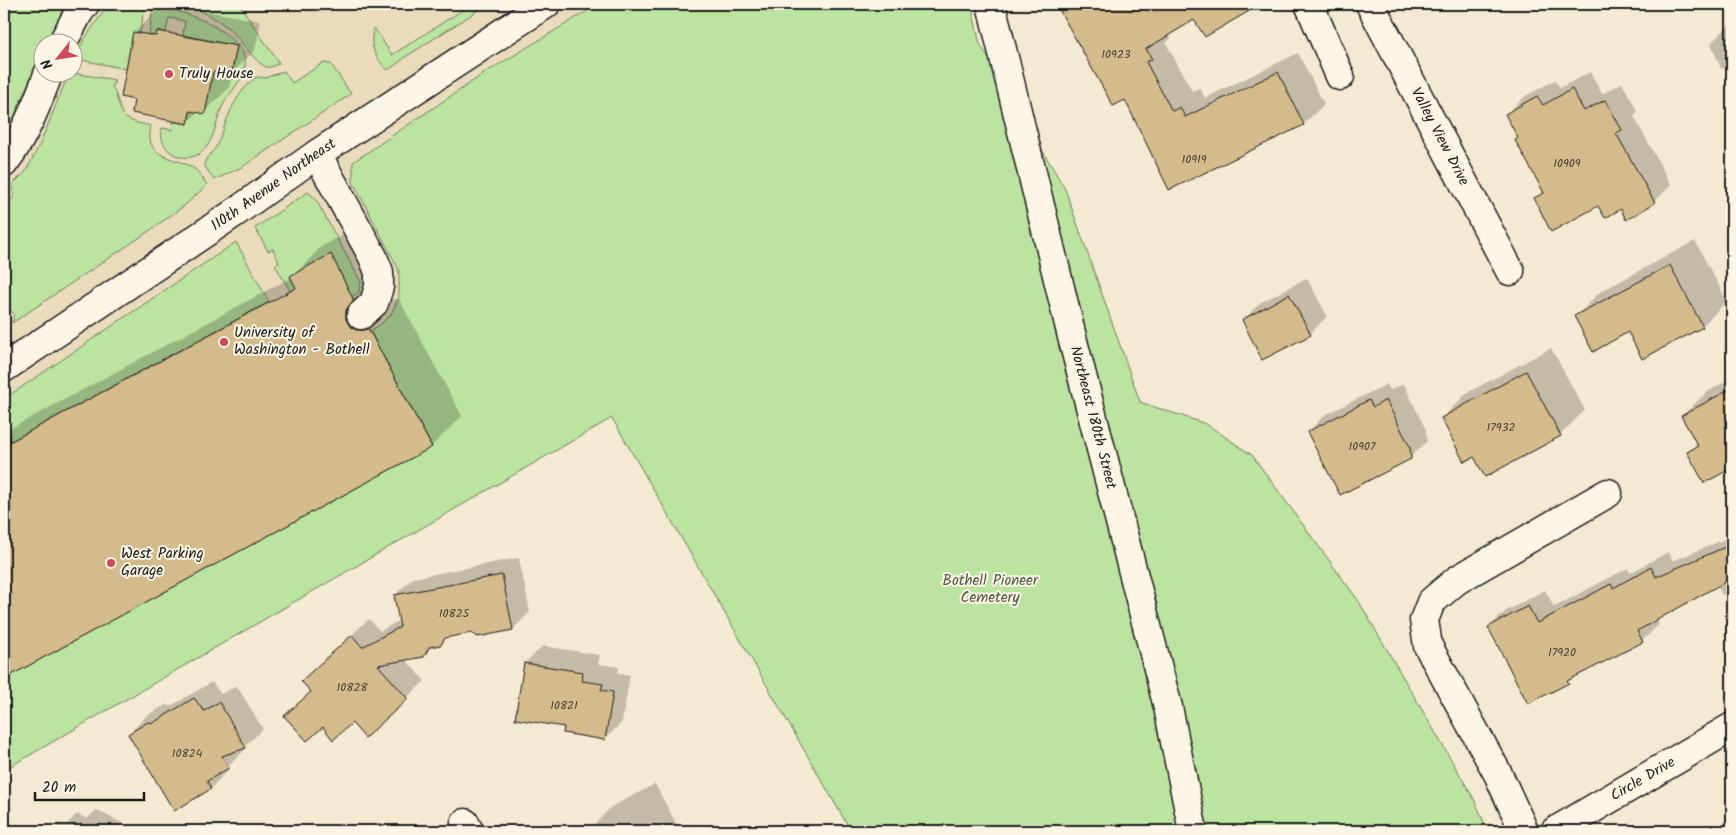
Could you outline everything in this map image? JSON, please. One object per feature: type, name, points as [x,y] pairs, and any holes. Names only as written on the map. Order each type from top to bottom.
[{"type":"street","points":[[68,32],[85,4]]},
{"type":"street","name":"110th Avenue Northeast","points":[[4,368],[232,214],[317,154],[546,4]]},
{"type":"street","name":"Northeast 180th Street","points":[[990,4],[1168,707],[1193,831]]},
{"type":"street","points":[[1309,4],[1340,76]]},
{"type":"street","name":"Valley View Drive","points":[[1370,4],[1510,271]]},
{"type":"street","points":[[4,163],[24,132],[45,82]]},
{"type":"street","points":[[317,154],[379,272],[374,303],[361,315]]},
{"type":"street","points":[[1524,831],[1498,774],[1428,646],[1424,620],[1431,602],[1457,580],[1608,493]]},
{"type":"street","name":"Circle Drive","points":[[1554,831],[1732,727]]},
{"type":"shaded area","name":"University of Washington - Bothell","points":[[4,4],[629,4],[480,423],[432,447],[4,679]]},
{"type":"green space","points":[[4,4],[66,4],[51,32],[32,32],[32,74],[4,138]]},
{"type":"green space","points":[[109,4],[145,4],[140,34],[133,33],[126,69],[82,60],[82,44]]},
{"type":"green space","points":[[179,4],[239,4],[279,63],[270,67],[264,66],[218,20],[196,9]]},
{"type":"green space","points":[[472,4],[488,4],[390,69],[386,69],[376,55],[372,45],[374,28],[392,55]]},
{"type":"green space","name":"Bothell Pioneer Cemetery","points":[[599,4],[971,4],[980,44],[1065,189],[1140,402],[1206,424],[1252,455],[1358,600],[1474,799],[1488,831],[851,831],[612,418],[4,770],[4,679],[432,447],[370,331],[391,314],[399,297],[399,270],[353,182],[353,162],[488,71]]},
{"type":"green space","points":[[153,6],[196,17],[215,27],[233,40],[241,50],[245,58],[242,76],[222,107],[208,145],[199,154],[192,157],[185,158],[172,153],[163,142],[161,136],[162,128],[172,130],[173,122],[188,124],[190,111],[213,72],[231,75],[237,46],[183,35],[185,21],[169,18],[166,32],[158,30],[156,37],[149,35]]},
{"type":"green space","points":[[323,63],[331,64],[351,94],[242,167],[214,180],[204,165],[207,157],[217,145],[228,117],[241,92],[256,77],[265,78],[284,71],[292,83]]},
{"type":"green space","points":[[82,74],[115,80],[112,86],[122,114],[131,121],[151,126],[150,137],[152,146],[157,152],[195,169],[207,185],[184,206],[142,236],[12,323],[14,314],[6,305],[7,294],[4,286],[4,209],[14,196],[12,185],[26,171],[40,144],[66,82],[82,82]]},
{"type":"green space","points":[[308,192],[315,198],[361,282],[359,292],[352,297],[290,276],[296,288],[290,291],[275,265],[279,263],[273,249],[268,251],[255,228]]},
{"type":"green space","points":[[236,242],[269,302],[4,445],[4,399]]},
{"type":"building","points":[[1056,4],[1261,4],[1205,37],[1194,20],[1146,49],[1152,59],[1146,62],[1172,111],[1180,107],[1185,117],[1278,72],[1304,125],[1169,190],[1125,100],[1113,106]]},
{"type":"building","name":"Truly House","points":[[157,31],[237,46],[231,76],[213,72],[205,114],[190,111],[188,124],[132,113],[134,100],[121,97],[133,32],[156,36]]},
{"type":"building","points":[[1572,89],[1584,111],[1605,100],[1622,130],[1616,133],[1655,203],[1626,220],[1621,209],[1605,218],[1598,206],[1551,232],[1534,198],[1544,193],[1515,140],[1518,138],[1505,114],[1537,96],[1543,105]]},
{"type":"building","name":"West Parking Garage","points":[[331,254],[354,301],[346,310],[346,319],[349,325],[356,330],[368,328],[432,447],[4,679],[4,445],[296,288],[290,276]]},
{"type":"building","points":[[1670,265],[1703,327],[1642,359],[1628,332],[1593,352],[1574,316]]},
{"type":"building","points":[[1289,294],[1311,335],[1262,360],[1242,320]]},
{"type":"building","points":[[1526,371],[1561,436],[1485,477],[1474,457],[1464,462],[1441,418]]},
{"type":"building","points":[[1732,388],[1732,468],[1704,483],[1687,452],[1698,446],[1681,416]]},
{"type":"building","points":[[1369,400],[1373,407],[1386,400],[1410,447],[1411,459],[1340,495],[1307,432]]},
{"type":"building","points":[[1732,544],[1732,578],[1637,631],[1643,642],[1567,681],[1569,683],[1528,704],[1488,627],[1528,606],[1537,623],[1611,584],[1613,588],[1651,567],[1656,577]]},
{"type":"building","points":[[502,575],[513,630],[478,637],[471,633],[445,638],[441,645],[429,647],[424,657],[378,665],[408,699],[365,738],[352,723],[333,740],[323,727],[307,741],[284,716],[311,692],[301,681],[352,635],[362,647],[400,627],[394,595]]},
{"type":"building","points":[[524,663],[583,672],[582,681],[603,684],[601,690],[613,692],[605,740],[563,733],[564,727],[515,719]]},
{"type":"building","points":[[194,698],[204,711],[219,702],[246,748],[222,756],[229,768],[207,781],[211,789],[174,811],[128,734],[148,722],[153,723]]},
{"type":"place","name":"Truly House","points":[[169,74]]},
{"type":"place","name":"University of Washington - Bothell","points":[[224,342]]},
{"type":"place","name":"West Parking Garage","points":[[111,563]]}]
